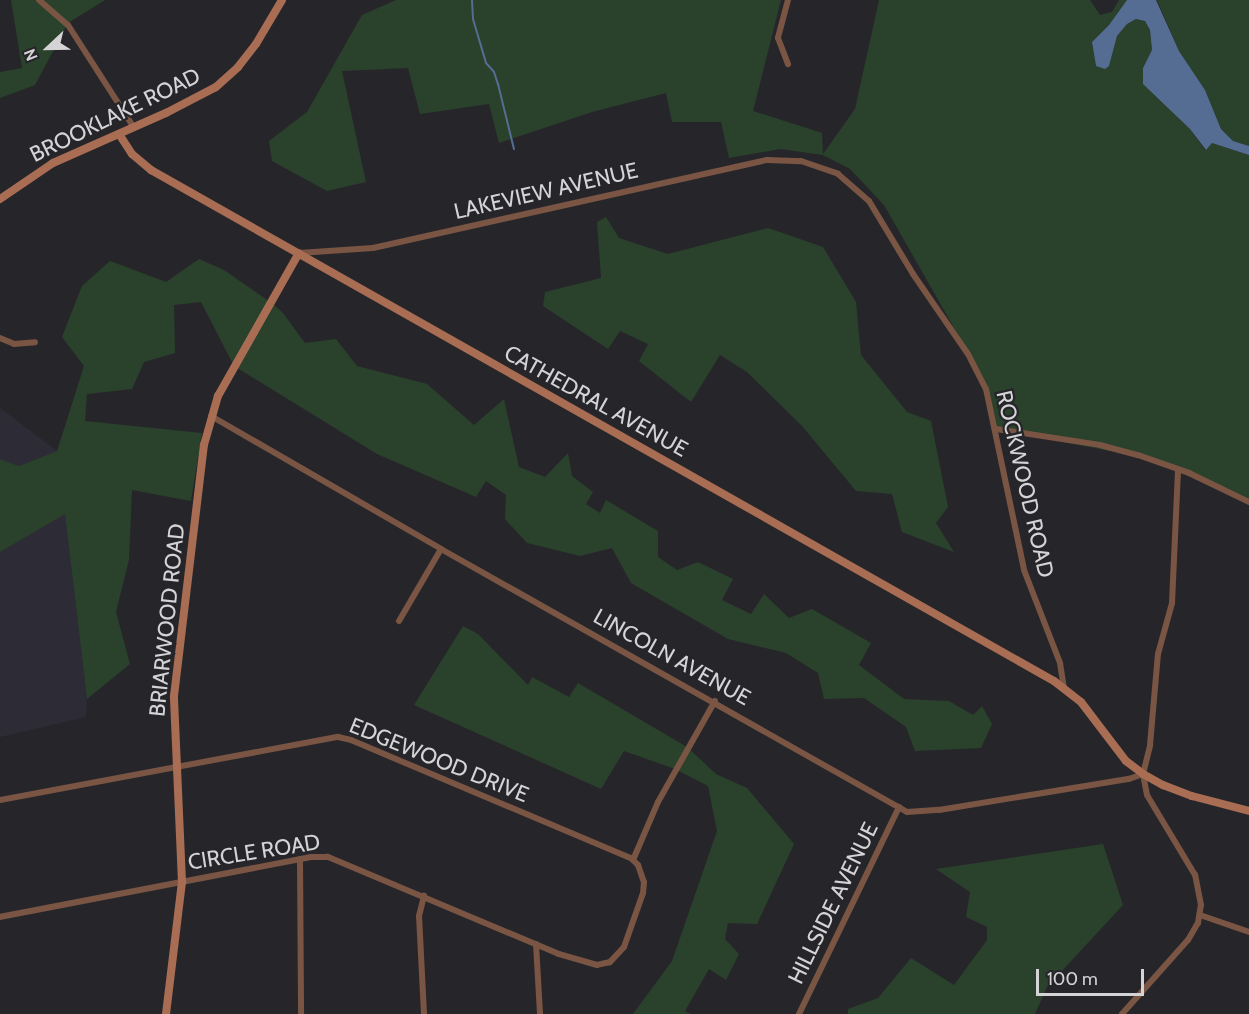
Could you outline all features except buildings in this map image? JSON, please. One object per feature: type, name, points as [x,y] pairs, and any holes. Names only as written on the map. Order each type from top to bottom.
[{"type":"street","points":[[39,0],[68,24],[134,128]]},
{"type":"street","name":"BROOKLAKE ROAD","points":[[0,199],[44,168],[203,94],[229,76],[256,44],[282,0]]},
{"type":"street","points":[[788,0],[778,38],[788,64]]},
{"type":"street","name":"CATHEDRAL AVENUE","points":[[119,134],[132,154],[144,165],[1064,688]]},
{"type":"street","name":"LAKEVIEW AVENUE","points":[[299,253],[373,248],[766,160],[801,161]]},
{"type":"street","name":"ROCKWOOD ROAD","points":[[801,161],[838,174],[869,201],[909,268],[979,374],[991,405],[1024,570],[1059,663],[1064,688]]},
{"type":"street","name":"BRIARWOOD ROAD","points":[[166,1014],[182,882],[174,696],[204,445],[218,396],[299,253]]},
{"type":"street","points":[[0,338],[14,344],[35,342]]},
{"type":"street","name":"LINCOLN AVENUE","points":[[211,416],[441,549],[913,813],[1129,779],[1143,774]]},
{"type":"street","points":[[996,429],[1121,450],[1178,469],[1249,502]]},
{"type":"street","points":[[1122,1014],[1188,940],[1200,915],[1201,895],[1195,875],[1147,795],[1143,774],[1150,745],[1158,654],[1172,603],[1178,469]]},
{"type":"street","points":[[399,621],[441,549]]},
{"type":"street","points":[[1064,688],[1081,702],[1126,761],[1143,774],[1163,785],[1192,796],[1249,811]]},
{"type":"street","points":[[540,1014],[536,944],[589,964],[603,965],[616,958],[624,947],[644,889],[642,874],[633,860],[658,802],[715,701]]},
{"type":"street","name":"EDGEWOOD DRIVE","points":[[0,800],[328,737],[347,739],[633,860]]},
{"type":"street","name":"HILLSIDE AVENUE","points":[[799,1014],[899,807]]},
{"type":"street","name":"CIRCLE ROAD","points":[[0,917],[318,857],[338,859],[536,944]]},
{"type":"street","points":[[300,860],[301,1014]]},
{"type":"street","points":[[424,896],[419,916],[424,1014]]},
{"type":"street","points":[[1200,915],[1249,932]]},
{"type":"shaded area","points":[[0,408],[57,451],[19,466],[0,459]]},
{"type":"shaded area","points":[[65,513],[87,699],[86,717],[0,737],[0,552]]},
{"type":"green space","points":[[11,0],[105,0],[68,23],[35,85],[0,98],[0,72],[22,68]]},
{"type":"green space","points":[[396,0],[781,0],[753,111],[822,133],[823,154],[855,109],[879,0],[1090,0],[1100,15],[1112,12],[1119,0],[1127,0],[1109,25],[1092,42],[1096,66],[1109,66],[1117,36],[1127,24],[1136,19],[1145,21],[1150,30],[1152,50],[1143,68],[1168,107],[1190,129],[1205,150],[1212,143],[1249,155],[1249,502],[1147,458],[995,429],[977,368],[884,205],[850,169],[823,155],[780,149],[729,158],[721,122],[672,122],[666,93],[592,112],[499,143],[489,104],[420,114],[408,68],[342,71],[366,182],[327,191],[272,161],[269,141],[307,112],[362,15]]},
{"type":"green space","points":[[1157,0],[1249,0],[1249,146],[1233,141],[1221,129],[1205,90],[1179,51]]},
{"type":"green space","points":[[606,217],[619,238],[668,254],[768,228],[823,247],[856,302],[861,355],[907,412],[931,421],[948,507],[936,523],[954,552],[902,532],[892,494],[856,491],[802,426],[747,372],[720,355],[691,402],[639,361],[648,344],[620,331],[608,349],[543,306],[545,292],[601,278],[597,222]]},
{"type":"green space","points":[[199,259],[224,270],[273,304],[283,313],[305,343],[336,339],[357,366],[427,384],[474,425],[504,399],[519,467],[545,477],[568,453],[572,476],[593,492],[586,504],[600,513],[606,500],[658,531],[658,557],[677,570],[698,562],[733,579],[722,600],[751,614],[764,594],[789,618],[812,609],[871,643],[859,665],[904,699],[949,701],[973,715],[982,706],[992,724],[981,748],[915,751],[906,727],[864,698],[824,699],[818,673],[786,653],[728,639],[631,583],[612,548],[580,556],[527,543],[505,519],[506,495],[486,481],[476,497],[377,454],[234,366],[201,302],[174,305],[175,353],[144,362],[132,389],[87,394],[85,421],[202,433],[191,501],[132,490],[129,560],[116,612],[130,664],[87,699],[65,514],[0,552],[0,459],[19,466],[57,451],[84,366],[62,337],[82,286],[110,261],[166,282]]},
{"type":"green space","points":[[463,626],[478,634],[528,685],[532,677],[569,697],[578,683],[687,747],[716,774],[747,788],[794,844],[757,924],[728,923],[725,939],[739,954],[726,980],[709,969],[685,1011],[691,1014],[633,1014],[672,961],[717,831],[708,786],[675,769],[624,751],[601,789],[414,705]]},
{"type":"green space","points":[[1103,844],[1123,905],[1047,987],[1035,1014],[848,1014],[848,1009],[878,998],[911,958],[954,985],[987,940],[987,927],[966,917],[970,892],[936,869]]},
{"type":"water","points":[[1127,0],[1156,0],[1179,51],[1205,90],[1221,129],[1233,141],[1249,146],[1249,155],[1212,143],[1206,150],[1190,129],[1143,84],[1143,68],[1152,50],[1150,30],[1145,21],[1136,19],[1127,24],[1117,36],[1109,66],[1105,69],[1096,66],[1092,42],[1109,25]]},
{"type":"waterway","points":[[472,0],[473,19],[486,63],[494,72],[498,84],[514,149]]}]
